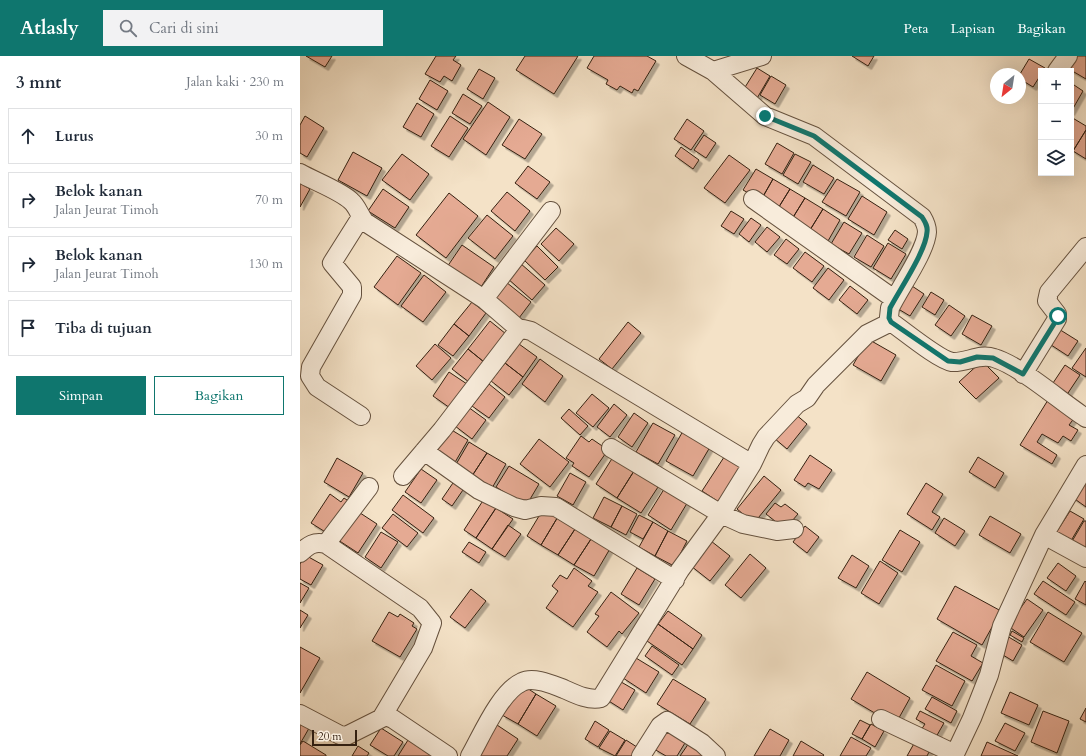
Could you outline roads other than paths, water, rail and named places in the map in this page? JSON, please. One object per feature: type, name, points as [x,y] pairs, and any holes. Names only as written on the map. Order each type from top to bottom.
[{"type":"street","points":[[686,56],[713,71],[765,116],[814,136],[922,217],[926,224],[926,236],[921,252],[894,299],[888,314],[891,322],[948,361],[960,362],[977,357],[993,358],[1023,374],[1086,418]]},
{"type":"street","points":[[713,71],[762,56]]},
{"type":"street","points":[[1060,68],[1068,56]]},
{"type":"street","points":[[300,174],[350,200],[358,209],[365,222],[484,299],[520,330]]},
{"type":"street","points":[[753,199],[894,299]]},
{"type":"street","points":[[484,299],[551,211]]},
{"type":"street","points":[[361,217],[332,263],[352,287],[352,295],[312,367],[310,376],[317,387],[361,416]]},
{"type":"street","points":[[1023,374],[1057,319],[1057,314],[1047,301],[1049,292],[1086,247]]},
{"type":"street","points":[[470,756],[496,710],[511,690],[523,681],[538,681],[582,696],[596,699],[601,698],[680,570],[721,514],[752,464],[760,445],[779,422],[797,404],[807,398],[816,385],[867,334],[891,322]]},
{"type":"street","points":[[403,476],[520,330],[526,329],[752,464]]},
{"type":"street","points":[[611,448],[721,514],[743,524],[777,531],[794,529]]},
{"type":"street","points":[[424,451],[478,490],[514,507],[524,510],[541,506],[556,507],[675,580]]},
{"type":"street","points":[[881,718],[955,755],[989,675],[1002,626],[1044,535],[1086,465]]},
{"type":"street","points":[[326,544],[369,487]]},
{"type":"street","points":[[1044,535],[1086,558]]},
{"type":"street","points":[[300,553],[311,544],[317,542],[326,544],[420,608],[432,622],[423,648],[382,717],[346,736],[340,735],[300,714]]},
{"type":"street","points":[[382,717],[393,719],[448,756]]},
{"type":"street","points":[[641,756],[660,726],[667,721],[702,743],[716,756]]}]
